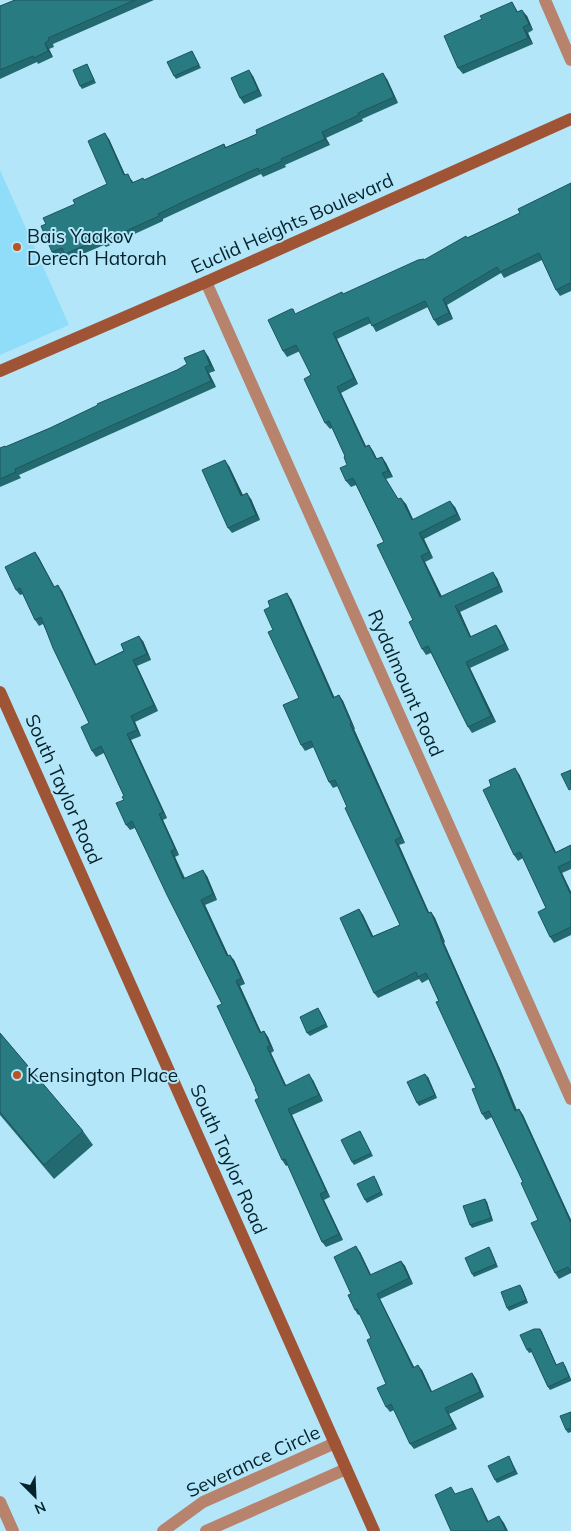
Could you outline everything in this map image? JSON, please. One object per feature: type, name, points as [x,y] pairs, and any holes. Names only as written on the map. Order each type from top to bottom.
[{"type":"main road","name":"Euclid Heights Boulevard","points":[[0,371],[206,282],[571,118]]},
{"type":"main road","name":"South Taylor Road","points":[[0,692],[374,1531]]},
{"type":"street","points":[[545,0],[571,60]]},
{"type":"street","name":"Rydalmount Road","points":[[206,282],[571,1099]]},
{"type":"street","name":"Severance Circle","points":[[163,1531],[203,1502],[335,1443]]},
{"type":"street","points":[[206,1531],[346,1469]]},
{"type":"street","points":[[0,1502],[13,1531]]},
{"type":"shaded area","name":"Bais Yaakov Derech Hatorah","points":[[0,170],[69,325],[0,355]]},
{"type":"building","points":[[15,0],[135,0],[48,38],[49,40],[45,43],[48,51],[0,70],[0,6]]},
{"type":"building","points":[[512,2],[517,12],[522,10],[529,24],[523,27],[528,38],[458,68],[444,36],[482,19],[480,16]]},
{"type":"building","points":[[192,51],[199,65],[174,76],[167,62]]},
{"type":"building","points":[[87,64],[94,80],[80,86],[73,70]]},
{"type":"building","points":[[249,70],[258,90],[240,98],[231,78]]},
{"type":"building","points":[[383,73],[394,97],[322,132],[325,139],[281,159],[282,161],[259,171],[258,168],[187,200],[158,214],[159,216],[102,242],[100,239],[65,254],[62,248],[52,252],[41,226],[46,224],[43,218],[75,204],[73,200],[107,184],[88,141],[105,133],[124,175],[128,174],[132,183],[143,178],[144,180],[224,144],[225,148],[257,134],[256,130]]},
{"type":"building","points":[[571,183],[571,284],[556,290],[539,253],[500,272],[497,267],[443,299],[449,313],[434,320],[425,301],[372,326],[368,317],[333,333],[354,378],[337,387],[365,447],[369,445],[376,459],[382,457],[388,471],[382,473],[398,499],[401,498],[412,520],[450,501],[457,514],[419,533],[429,552],[421,556],[440,597],[493,572],[499,586],[455,606],[470,637],[496,625],[505,644],[466,662],[491,716],[468,727],[428,646],[422,649],[409,622],[413,620],[377,545],[384,542],[353,478],[346,481],[340,468],[347,465],[345,456],[329,421],[325,423],[304,379],[311,375],[296,345],[283,351],[268,320],[291,309],[293,309],[295,314],[418,260],[424,260],[466,236],[467,238],[520,213],[518,209]]},
{"type":"building","points":[[204,350],[210,365],[205,367],[211,381],[15,469],[16,472],[0,479],[0,448],[50,428],[97,404],[177,370],[187,364],[184,358]]},
{"type":"building","points":[[225,460],[241,496],[247,493],[256,515],[228,528],[202,470]]},
{"type":"building","points":[[35,552],[54,587],[58,585],[95,665],[124,651],[121,644],[139,636],[147,654],[133,660],[154,705],[131,716],[137,730],[127,734],[163,812],[159,814],[175,849],[171,851],[183,879],[203,870],[213,894],[201,900],[227,956],[230,955],[241,978],[236,981],[260,1033],[264,1031],[270,1046],[267,1047],[285,1086],[309,1074],[319,1095],[288,1109],[326,1191],[320,1194],[339,1234],[322,1242],[285,1159],[282,1160],[255,1100],[259,1098],[256,1089],[217,1006],[222,1004],[132,821],[126,825],[116,803],[124,800],[122,797],[124,796],[101,746],[92,751],[81,727],[89,723],[53,648],[41,617],[35,620],[20,588],[16,590],[5,567]]},
{"type":"building","points":[[287,593],[333,698],[339,695],[350,724],[401,837],[395,840],[428,913],[431,912],[515,1111],[519,1109],[571,1223],[571,1273],[568,1267],[555,1273],[531,1223],[538,1220],[521,1183],[523,1182],[489,1111],[482,1114],[472,1089],[476,1088],[436,1002],[439,1001],[426,973],[418,977],[416,972],[374,993],[340,918],[359,909],[372,937],[400,925],[345,808],[347,807],[335,780],[329,782],[311,741],[301,745],[283,705],[299,698],[268,632],[273,630],[264,610],[270,607],[268,601]]},
{"type":"building","points":[[515,768],[555,853],[571,845],[571,861],[558,867],[571,895],[571,927],[550,937],[538,912],[546,908],[520,852],[514,855],[483,790],[491,786],[489,780]]},
{"type":"building","points":[[571,770],[571,789],[569,790],[561,774]]},
{"type":"building","points":[[318,1008],[326,1024],[307,1033],[300,1017]]},
{"type":"building","name":"Kensington Place","points":[[0,1033],[83,1131],[44,1165],[0,1112]]},
{"type":"building","points":[[425,1074],[435,1095],[417,1103],[407,1082]]},
{"type":"building","points":[[360,1131],[371,1153],[352,1162],[341,1140]]},
{"type":"building","points":[[374,1176],[381,1192],[365,1200],[357,1184]]},
{"type":"building","points":[[485,1199],[491,1218],[470,1225],[463,1206]]},
{"type":"building","points":[[356,1246],[370,1275],[401,1261],[409,1278],[377,1294],[413,1368],[418,1365],[431,1392],[472,1373],[480,1392],[445,1408],[453,1424],[410,1444],[391,1404],[386,1407],[377,1388],[386,1384],[367,1340],[371,1338],[348,1295],[351,1294],[334,1257]]},
{"type":"building","points":[[489,1247],[496,1264],[472,1274],[465,1258]]},
{"type":"building","points":[[520,1285],[526,1300],[507,1308],[501,1292]]},
{"type":"building","points":[[534,1329],[540,1329],[556,1365],[563,1362],[569,1377],[548,1387],[530,1348],[527,1350],[520,1335]]},
{"type":"building","points":[[571,1412],[571,1428],[566,1430],[560,1416]]},
{"type":"building","points":[[509,1456],[515,1471],[495,1480],[488,1466]]},
{"type":"building","points":[[451,1487],[455,1494],[472,1488],[487,1522],[499,1516],[506,1531],[451,1531],[435,1495]]},
{"type":"place","name":"Bais Yaakov Derech Hatorah","points":[[17,247]]},
{"type":"place","name":"Kensington Place","points":[[17,1075]]}]
